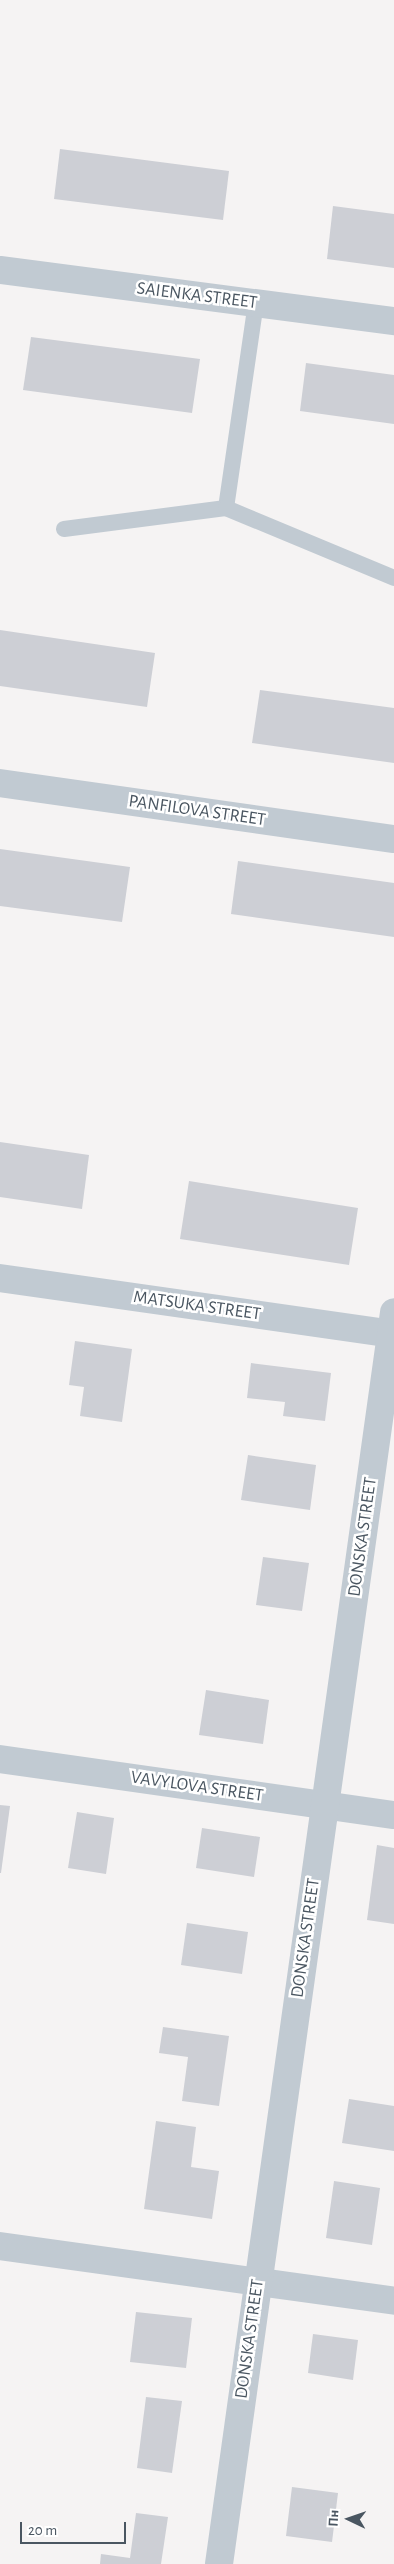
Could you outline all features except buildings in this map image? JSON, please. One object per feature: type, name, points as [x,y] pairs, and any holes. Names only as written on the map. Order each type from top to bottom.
[{"type":"street","name":"SAIENKA STREET","points":[[0,270],[394,321]]},
{"type":"street","name":"PANFILOVA STREET","points":[[0,783],[394,839]]},
{"type":"street","name":"MATSUKA STREET","points":[[0,1278],[393,1326]]},
{"type":"street","name":"DONSKA STREET","points":[[219,2564],[393,1326]]},
{"type":"street","name":"VAVYLOVA STREET","points":[[0,1759],[394,1815]]},
{"type":"street","points":[[0,2246],[394,2301]]},
{"type":"lane","points":[[226,508],[256,303]]},
{"type":"lane","points":[[64,529],[226,508],[394,578]]}]
